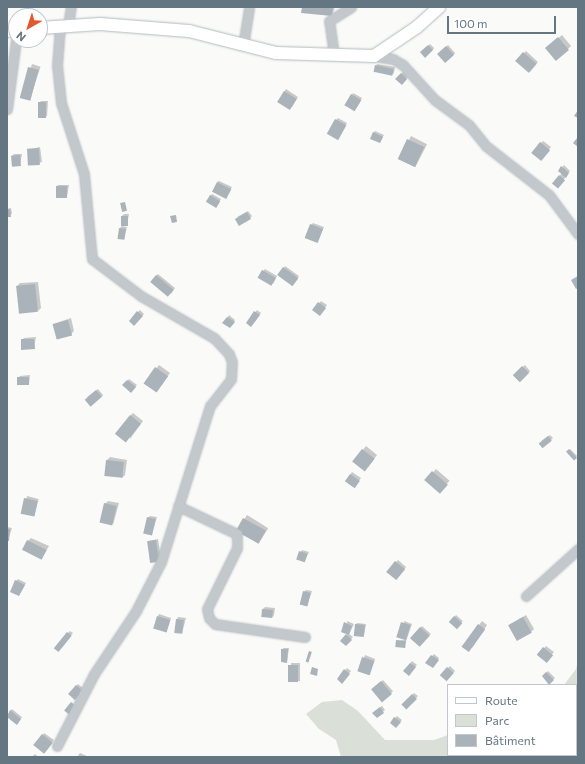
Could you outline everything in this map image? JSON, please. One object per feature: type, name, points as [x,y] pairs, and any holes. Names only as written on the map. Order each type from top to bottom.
[{"type":"main road","points":[[48,27],[100,24],[189,31],[243,46],[289,55],[374,56],[395,42],[439,7]]},
{"type":"street","points":[[57,746],[94,674],[136,611],[158,569],[210,406],[230,379],[232,358],[205,332],[141,296],[92,259],[84,174],[61,103],[57,66],[64,25],[71,7]]},
{"type":"street","points":[[243,46],[249,7]]},
{"type":"street","points":[[334,55],[330,21],[351,7]]},
{"type":"street","points":[[393,59],[395,42]]},
{"type":"street","points":[[7,109],[15,48]]},
{"type":"street","points":[[374,56],[393,59],[403,65],[435,100],[469,125],[486,146],[549,195],[578,234]]},
{"type":"street","points":[[178,506],[237,534],[237,548],[207,609],[209,618],[215,624],[305,637]]},
{"type":"street","points":[[526,596],[578,549]]},
{"type":"green space","points":[[578,660],[578,757],[341,757],[336,740],[319,729],[306,714],[322,702],[342,700],[358,711],[385,740],[434,740],[447,735],[447,756],[577,756],[577,684],[565,684],[576,669]]},
{"type":"building","points":[[302,7],[333,7],[332,16],[301,13]]},
{"type":"building","points":[[558,37],[569,50],[556,61],[545,48]]},
{"type":"building","points":[[428,45],[433,50],[425,58],[420,52]]},
{"type":"building","points":[[446,46],[454,55],[445,63],[437,54]]},
{"type":"building","points":[[523,52],[537,64],[529,73],[515,61]]},
{"type":"building","points":[[375,65],[394,69],[392,76],[374,72]]},
{"type":"building","points":[[28,67],[39,70],[30,101],[20,98]]},
{"type":"building","points":[[401,73],[407,79],[402,85],[395,79]]},
{"type":"building","points":[[284,91],[297,99],[290,110],[277,102]]},
{"type":"building","points":[[351,94],[361,100],[355,111],[344,105]]},
{"type":"building","points":[[38,102],[46,102],[46,118],[38,118]]},
{"type":"building","points":[[578,110],[578,118],[574,116]]},
{"type":"building","points":[[335,119],[346,125],[338,140],[327,134]]},
{"type":"building","points":[[373,132],[383,137],[380,143],[370,139]]},
{"type":"building","points":[[578,137],[578,147],[573,143]]},
{"type":"building","points":[[407,139],[424,147],[415,167],[398,159]]},
{"type":"building","points":[[540,142],[550,150],[541,161],[531,153]]},
{"type":"building","points":[[39,148],[40,165],[28,166],[27,149]]},
{"type":"building","points":[[20,155],[21,166],[12,167],[11,156]]},
{"type":"building","points":[[561,166],[569,173],[566,178],[558,171]]},
{"type":"building","points":[[559,175],[565,180],[558,189],[552,183]]},
{"type":"building","points":[[217,182],[231,189],[226,199],[212,192]]},
{"type":"building","points":[[56,186],[67,186],[67,198],[56,198]]},
{"type":"building","points":[[210,195],[220,201],[216,208],[206,202]]},
{"type":"building","points":[[125,202],[127,211],[122,212],[120,203]]},
{"type":"building","points":[[10,209],[11,217],[7,217],[7,210]]},
{"type":"building","points":[[247,212],[251,219],[239,226],[235,219]]},
{"type":"building","points":[[176,215],[177,222],[172,223],[170,216]]},
{"type":"building","points":[[121,216],[128,216],[128,226],[121,226]]},
{"type":"building","points":[[310,224],[323,229],[318,243],[305,238]]},
{"type":"building","points":[[119,228],[126,229],[124,240],[117,239]]},
{"type":"building","points":[[283,267],[298,278],[292,286],[277,275]]},
{"type":"building","points":[[262,270],[276,278],[271,286],[258,278]]},
{"type":"building","points":[[156,275],[174,290],[168,297],[150,282]]},
{"type":"building","points":[[578,276],[578,288],[576,289],[571,280]]},
{"type":"building","points":[[35,284],[38,312],[19,314],[16,286]]},
{"type":"building","points":[[318,302],[326,308],[320,316],[312,310]]},
{"type":"building","points":[[137,311],[143,316],[134,326],[129,321]]},
{"type":"building","points":[[254,311],[260,315],[251,327],[246,323]]},
{"type":"building","points":[[227,317],[235,322],[230,328],[222,323]]},
{"type":"building","points":[[68,320],[72,335],[57,340],[53,324]]},
{"type":"building","points":[[21,339],[34,339],[35,349],[21,350]]},
{"type":"building","points":[[522,366],[529,373],[520,382],[513,375]]},
{"type":"building","points":[[155,367],[168,376],[157,393],[144,383]]},
{"type":"building","points":[[17,377],[29,377],[29,385],[17,385]]},
{"type":"building","points":[[127,380],[136,387],[131,393],[122,385]]},
{"type":"building","points":[[96,390],[102,397],[91,407],[85,400]]},
{"type":"building","points":[[130,415],[141,424],[126,442],[115,434]]},
{"type":"building","points":[[548,436],[552,441],[542,448],[539,444]]},
{"type":"building","points":[[362,449],[375,459],[365,471],[352,462]]},
{"type":"building","points":[[569,449],[577,458],[574,461],[566,452]]},
{"type":"building","points":[[106,460],[124,462],[122,478],[104,476]]},
{"type":"building","points":[[432,471],[448,485],[440,494],[424,480]]},
{"type":"building","points":[[350,474],[360,481],[355,488],[345,481]]},
{"type":"building","points":[[24,498],[38,501],[34,517],[21,514]]},
{"type":"building","points":[[104,503],[117,506],[112,525],[100,522]]},
{"type":"building","points":[[147,517],[156,519],[152,536],[143,534]]},
{"type":"building","points":[[243,518],[266,531],[258,544],[236,531]]},
{"type":"building","points":[[7,529],[10,529],[9,541],[7,541]]},
{"type":"building","points":[[27,540],[47,550],[42,560],[22,550]]},
{"type":"building","points":[[156,540],[159,562],[150,563],[147,541]]},
{"type":"building","points":[[299,551],[308,554],[305,562],[296,560]]},
{"type":"building","points":[[395,561],[405,569],[396,580],[386,572]]},
{"type":"building","points":[[15,580],[25,585],[19,596],[10,592]]},
{"type":"building","points":[[303,591],[311,593],[307,607],[300,605]]},
{"type":"building","points":[[262,609],[273,610],[272,618],[261,617]]},
{"type":"building","points":[[157,616],[170,620],[167,633],[153,628]]},
{"type":"building","points":[[454,616],[462,623],[457,629],[449,622]]},
{"type":"building","points":[[523,617],[532,633],[517,641],[508,625]]},
{"type":"building","points":[[176,619],[184,620],[182,634],[174,633]]},
{"type":"building","points":[[344,622],[352,626],[349,635],[341,632]]},
{"type":"building","points":[[401,622],[411,625],[406,640],[396,637]]},
{"type":"building","points":[[355,624],[365,625],[364,637],[354,636]]},
{"type":"building","points":[[478,624],[485,629],[469,652],[462,647]]},
{"type":"building","points":[[420,627],[430,636],[420,647],[410,638]]},
{"type":"building","points":[[67,632],[72,636],[58,652],[54,648]]},
{"type":"building","points":[[346,634],[352,640],[346,646],[340,641]]},
{"type":"building","points":[[396,640],[406,641],[405,648],[395,647]]},
{"type":"building","points":[[543,647],[553,655],[547,663],[537,655]]},
{"type":"building","points":[[281,649],[288,649],[287,663],[281,662]]},
{"type":"building","points":[[309,651],[312,652],[308,662],[306,661]]},
{"type":"building","points":[[431,655],[439,660],[433,668],[425,663]]},
{"type":"building","points":[[362,657],[374,661],[370,675],[357,671]]},
{"type":"building","points":[[410,663],[416,667],[409,676],[403,671]]},
{"type":"building","points":[[288,665],[298,665],[298,682],[288,682]]},
{"type":"building","points":[[312,667],[318,669],[317,676],[310,674]]},
{"type":"building","points":[[447,667],[454,673],[447,681],[440,675]]},
{"type":"building","points":[[344,669],[350,674],[342,684],[337,679]]},
{"type":"building","points":[[546,672],[554,680],[548,684],[542,676]]},
{"type":"building","points":[[381,681],[392,694],[382,702],[371,689]]},
{"type":"building","points":[[76,685],[83,691],[75,700],[68,694]]},
{"type":"building","points":[[412,694],[417,699],[406,710],[401,705]]},
{"type":"building","points":[[71,702],[81,710],[74,719],[64,711]]},
{"type":"building","points":[[380,707],[384,713],[377,718],[372,713]]},
{"type":"building","points":[[10,710],[21,719],[17,725],[7,717]]},
{"type":"building","points":[[394,717],[401,722],[396,728],[390,723]]},
{"type":"building","points":[[42,734],[53,743],[44,754],[33,745]]}]
